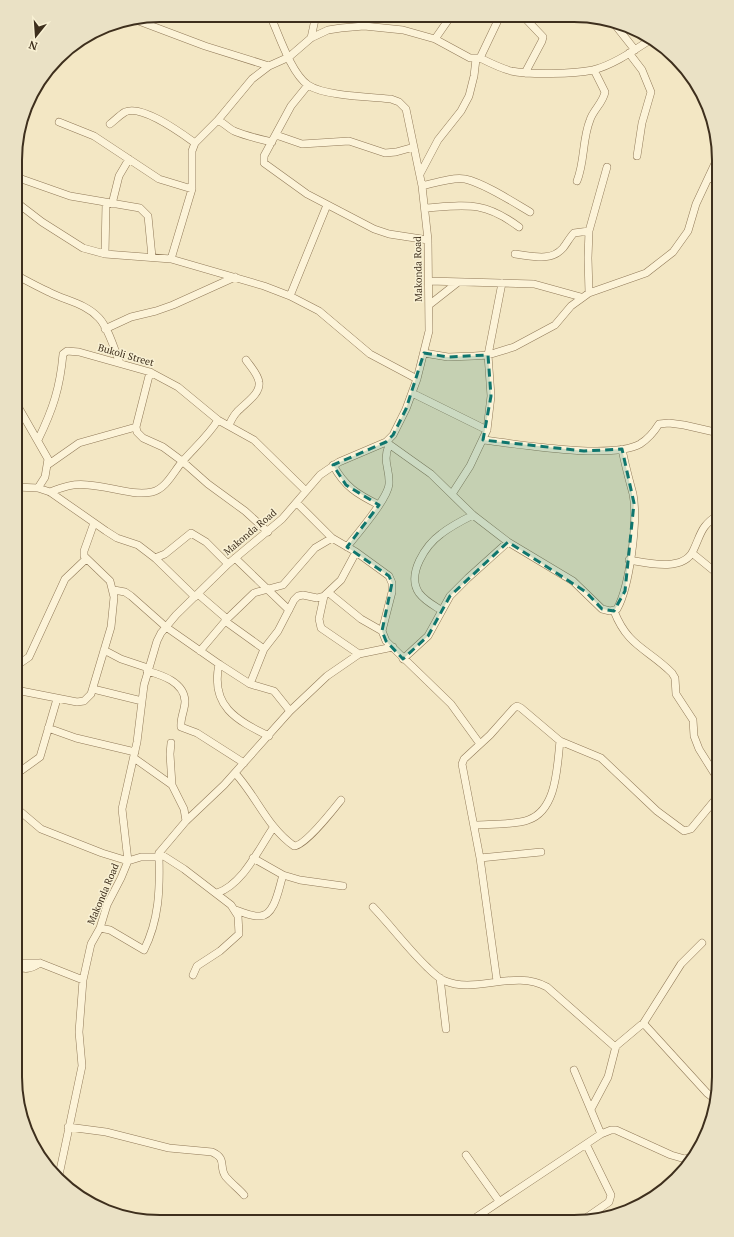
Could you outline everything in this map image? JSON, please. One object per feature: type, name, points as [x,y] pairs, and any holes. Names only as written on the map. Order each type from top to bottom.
[{"type":"street","points":[[273,22],[295,69],[308,85],[291,106],[264,156],[266,165],[307,194],[374,229],[389,234],[428,240]]},
{"type":"street","points":[[311,38],[315,22]]},
{"type":"street","points":[[435,39],[447,22]]},
{"type":"street","points":[[420,174],[438,140],[461,111],[469,96],[478,58],[497,22]]},
{"type":"street","points":[[525,73],[542,41],[543,36],[529,22]]},
{"type":"street","points":[[144,23],[205,46],[269,66]]},
{"type":"street","points":[[171,259],[192,189],[192,151],[196,142],[218,120],[252,79],[269,66],[289,57],[311,38],[328,30],[364,26],[403,30],[435,39],[456,51],[497,66],[525,73],[594,70],[632,52],[646,42]]},
{"type":"street","points":[[618,30],[642,70],[651,92],[642,123],[637,156]]},
{"type":"street","points":[[577,182],[582,167],[584,141],[590,118],[601,102],[605,92],[594,70]]},
{"type":"street","name":"Makonda Road","points":[[60,1172],[82,1066],[79,1032],[83,980],[91,944],[100,928],[107,905],[128,861],[122,809],[135,755],[147,670],[157,640],[166,627],[196,595],[228,564],[268,532],[297,503],[320,475],[333,465],[388,444],[398,428],[412,393],[424,353],[429,331],[428,240],[426,208],[406,109],[399,102],[391,99],[328,92],[308,85]]},
{"type":"street","points":[[110,124],[125,112],[132,110],[138,111],[166,124],[196,142]]},
{"type":"street","points":[[218,120],[227,124],[232,130],[242,134],[274,138],[302,144],[349,141],[385,152],[396,152],[414,147]]},
{"type":"street","points":[[59,122],[94,136],[159,179],[192,189]]},
{"type":"street","points":[[105,254],[109,204],[118,176],[129,159]]},
{"type":"street","points":[[589,293],[588,258],[590,232],[607,166]]},
{"type":"street","points":[[424,353],[448,357],[488,355],[514,347],[554,325],[581,297],[646,273],[673,252],[688,231],[696,204],[712,171]]},
{"type":"street","points":[[22,179],[70,196],[109,204],[140,208],[146,212],[148,216],[152,257]]},
{"type":"street","points":[[422,186],[455,179],[465,179],[493,191],[530,212]]},
{"type":"street","points":[[290,296],[327,205]]},
{"type":"street","points":[[426,208],[470,205],[487,208],[504,216],[519,227]]},
{"type":"street","points":[[22,207],[62,236],[83,248],[105,254],[171,259],[235,277],[290,296],[324,315],[365,350],[416,379]]},
{"type":"street","points":[[515,254],[549,257],[555,255],[574,233],[590,232]]},
{"type":"street","points":[[105,329],[131,317],[173,305],[235,277]]},
{"type":"street","points":[[22,278],[50,293],[77,303],[91,311],[99,318],[120,363]]},
{"type":"street","points":[[428,281],[534,284],[581,297]]},
{"type":"street","points":[[429,305],[457,283]]},
{"type":"street","points":[[452,494],[470,466],[487,430],[491,396],[488,355],[502,283]]},
{"type":"street","name":"Bukoli Street","points":[[38,440],[52,411],[59,388],[63,354],[67,351],[79,352],[150,372],[178,387],[218,420],[260,445],[306,491]]},
{"type":"street","points":[[228,425],[236,413],[253,396],[259,386],[259,380],[246,360]]},
{"type":"street","points":[[150,372],[136,427],[137,432],[143,438],[163,448],[182,461],[268,532]]},
{"type":"street","points":[[412,393],[487,430]]},
{"type":"street","points":[[22,413],[48,459],[49,464],[45,477],[38,488]]},
{"type":"street","points":[[50,492],[68,485],[88,485],[135,492],[153,492],[163,486],[182,461],[201,443],[218,420]]},
{"type":"street","points":[[483,440],[584,451],[622,449],[640,444],[652,435],[659,424],[669,422],[712,431]]},
{"type":"street","points":[[49,464],[79,443],[136,427]]},
{"type":"street","points":[[347,547],[379,505],[389,485],[385,462],[388,444],[419,464],[474,515],[508,542],[573,581],[602,608],[614,611]]},
{"type":"street","points":[[614,611],[617,609],[625,591],[630,560],[634,503],[622,449]]},
{"type":"street","points":[[333,465],[346,485],[358,494],[379,505]]},
{"type":"street","points":[[22,487],[38,488],[50,492],[117,538],[138,545],[226,620],[264,648]]},
{"type":"street","points":[[297,503],[332,538],[356,552],[389,576],[392,583],[392,592],[382,631],[386,641],[451,704],[480,744]]},
{"type":"street","points":[[441,610],[428,602],[415,586],[415,574],[419,562],[440,534],[474,515]]},
{"type":"street","points":[[630,560],[650,563],[676,563],[692,553],[702,528],[712,520]]},
{"type":"street","points":[[22,691],[57,699],[84,701],[90,696],[93,689],[112,618],[114,590],[110,581],[103,573],[86,559],[84,551],[94,523]]},
{"type":"street","points":[[155,558],[165,554],[191,533],[206,542],[228,564]]},
{"type":"street","points":[[200,651],[226,620],[254,593],[283,585],[315,548],[332,538]]},
{"type":"street","points":[[403,659],[428,636],[450,596],[508,542]]},
{"type":"street","points":[[250,684],[264,648],[278,631],[298,596],[317,598],[326,594],[341,580],[356,552]]},
{"type":"street","points":[[692,553],[712,570]]},
{"type":"street","points":[[235,558],[289,610]]},
{"type":"street","points":[[22,662],[29,657],[65,579],[86,559]]},
{"type":"street","points":[[114,590],[125,592],[131,596],[166,627],[250,684],[274,691],[290,711]]},
{"type":"street","points":[[326,594],[361,619],[382,631]]},
{"type":"street","points":[[326,594],[319,619],[321,628],[360,654]]},
{"type":"street","points":[[614,611],[619,624],[630,639],[672,672],[675,678],[676,694],[693,720],[694,736],[699,749],[712,770]]},
{"type":"street","points":[[100,928],[110,930],[144,950],[156,918],[159,897],[159,855],[186,821],[209,801],[290,711],[327,676],[360,654],[393,647]]},
{"type":"street","points":[[104,650],[121,660],[163,676],[174,682],[183,693],[185,700],[181,727],[197,733],[244,763]]},
{"type":"street","points":[[219,664],[217,678],[218,694],[221,702],[240,719],[269,736]]},
{"type":"street","points":[[93,689],[142,701]]},
{"type":"street","points":[[22,769],[40,757],[57,699]]},
{"type":"street","points":[[497,981],[475,825],[464,783],[462,764],[464,759],[517,706],[560,741],[601,758],[642,798],[684,831],[691,829],[712,802]]},
{"type":"street","points":[[48,728],[76,738],[135,755],[172,785]]},
{"type":"street","points":[[475,825],[527,821],[542,811],[549,800],[553,789],[560,741]]},
{"type":"street","points":[[171,744],[170,754],[172,785],[184,809],[186,821]]},
{"type":"street","points":[[235,773],[248,787],[273,828],[290,843],[297,846],[308,837],[341,800]]},
{"type":"street","points":[[22,813],[41,829],[102,854],[128,861],[141,857],[159,855],[217,894],[235,910],[238,916],[239,934],[220,951],[197,966],[193,975]]},
{"type":"street","points":[[217,894],[229,887],[253,858],[273,828]]},
{"type":"street","points":[[480,858],[540,852]]},
{"type":"street","points":[[253,858],[283,875],[300,880],[343,886]]},
{"type":"street","points":[[235,910],[255,916],[267,914],[272,908],[283,875]]},
{"type":"street","points":[[373,907],[386,920],[409,950],[440,978],[451,983],[459,984],[518,980],[539,982],[547,987],[611,1045],[616,1046]]},
{"type":"street","points":[[591,1109],[608,1077],[616,1046],[643,1024],[681,964],[702,943]]},
{"type":"street","points":[[22,968],[29,968],[40,963],[83,980]]},
{"type":"street","points":[[440,978],[446,1029]]},
{"type":"street","points":[[643,1024],[650,1028],[710,1096]]},
{"type":"street","points":[[574,1070],[601,1134]]},
{"type":"street","points":[[68,1127],[106,1132],[169,1148],[212,1152],[218,1155],[223,1161],[223,1170],[226,1177],[244,1195]]},
{"type":"street","points":[[479,1215],[601,1134],[611,1130],[616,1130],[670,1155],[685,1159]]},
{"type":"street","points":[[586,1144],[611,1195],[609,1202],[593,1213]]},
{"type":"street","points":[[466,1155],[499,1201]]},
{"type":"highlighted area","points":[[424,353],[448,357],[488,355],[491,396],[483,440],[584,451],[622,449],[634,503],[625,591],[614,611],[602,609],[586,592],[508,542],[450,596],[428,636],[403,659],[386,641],[382,631],[392,583],[389,576],[347,547],[379,505],[346,485],[333,465],[386,442],[393,435],[406,409]]}]
